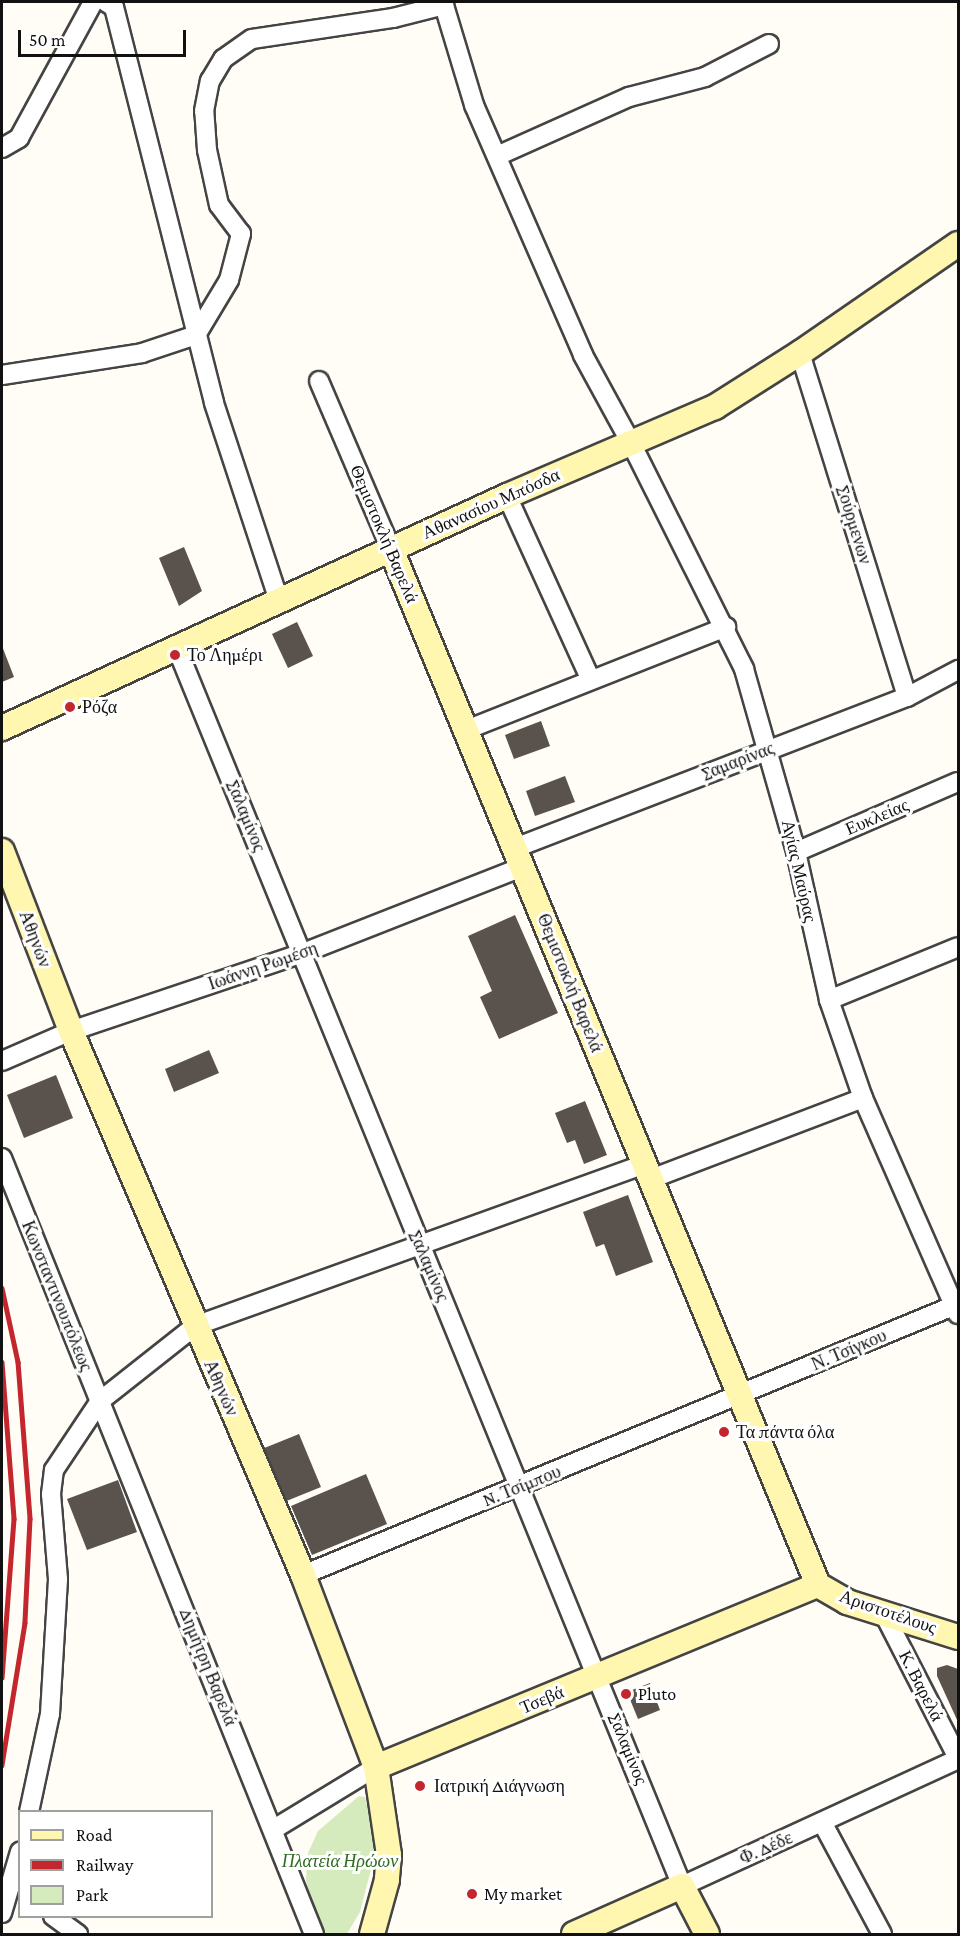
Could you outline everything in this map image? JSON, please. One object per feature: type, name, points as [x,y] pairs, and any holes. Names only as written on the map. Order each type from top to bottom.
[{"type":"street","points":[[2,148],[20,138],[93,2]]},
{"type":"street","points":[[106,2],[114,7],[214,403],[279,601]]},
{"type":"street","points":[[2,375],[142,353],[196,335],[229,280],[241,234],[219,205],[207,150],[204,111],[215,68],[252,39],[393,18],[443,3]]},
{"type":"street","name":"Αγίας Μαύρας","points":[[443,3],[474,105],[583,355],[631,442],[726,627],[744,669],[769,749],[796,852],[829,1000],[863,1098],[957,1308]]},
{"type":"street","points":[[497,156],[629,97],[705,77],[769,44]]},
{"type":"street","name":"Αθανασίου Μπόσδα","points":[[2,728],[176,646],[507,496],[715,407],[800,353],[958,244]]},
{"type":"street","name":"Σούρμενων","points":[[800,353],[907,697]]},
{"type":"street","name":"Θεμιστοκλή Βαρελά","points":[[320,381],[818,1585]]},
{"type":"street","points":[[507,496],[591,680]]},
{"type":"street","points":[[466,730],[726,627]]},
{"type":"street","name":"Σαλαμίνος","points":[[176,646],[303,953],[420,1245],[600,1676],[682,1886]]},
{"type":"street","name":"Σαμαρίνας","points":[[519,858],[769,749],[907,697],[958,670]]},
{"type":"street","name":"Ευκλείας","points":[[796,852],[958,782]]},
{"type":"street","name":"Αθηνών","points":[[2,851],[71,1031],[303,1575],[376,1767],[389,1855],[387,1880],[372,1935]]},
{"type":"street","name":"Ιωάννη Ρωμέση","points":[[2,1061],[71,1031],[303,953],[519,858]]},
{"type":"street","points":[[829,1000],[958,947]]},
{"type":"street","points":[[29,1810],[50,1714],[58,1579],[51,1494],[54,1470],[100,1401],[195,1326],[420,1245],[648,1172],[863,1098]]},
{"type":"street","name":"Κωνσταντινουπόλεως","points":[[2,1158],[100,1401]]},
{"type":"street","name":"Ν. Τσίγκου","points":[[740,1395],[957,1308]]},
{"type":"street","name":"N. Τσίμπου","points":[[303,1575],[522,1487],[740,1395]]},
{"type":"street","name":"Δημήτρη Βαρελά","points":[[100,1401],[274,1829],[314,1935]]},
{"type":"street","name":"Αριστοτέλους","points":[[818,1585],[847,1602],[958,1637]]},
{"type":"street","name":"Τσεβά","points":[[274,1829],[376,1767],[818,1585]]},
{"type":"street","name":"Κ. Βαρελά","points":[[884,1614],[958,1758]]},
{"type":"street","name":"Φ. Δέδε","points":[[574,1935],[958,1758]]},
{"type":"street","points":[[822,1822],[882,1935]]},
{"type":"street","points":[[2,1913],[15,1889],[18,1867]]},
{"type":"street","points":[[682,1886],[707,1935]]},
{"type":"street","points":[[54,1918],[78,1935]]},
{"type":"green space","name":"Πλατεία Ηρώων","points":[[359,1796],[365,1797],[375,1836],[372,1865],[360,1912],[347,1934],[325,1934],[311,1906],[306,1880],[308,1853],[318,1831]]},
{"type":"building","points":[[184,547],[202,591],[179,606],[159,558]]},
{"type":"building","points":[[297,622],[313,656],[288,668],[272,634]]},
{"type":"building","points":[[2,646],[14,677],[2,682]]},
{"type":"building","points":[[541,721],[550,746],[514,759],[505,735]]},
{"type":"building","points":[[565,776],[575,802],[535,816],[526,791]]},
{"type":"building","points":[[515,915],[558,1013],[499,1039],[480,997],[492,991],[468,936]]},
{"type":"building","points":[[209,1050],[219,1073],[174,1092],[165,1069]]},
{"type":"building","points":[[56,1075],[73,1118],[24,1138],[7,1095]]},
{"type":"building","points":[[585,1101],[607,1155],[584,1164],[575,1140],[567,1143],[555,1113]]},
{"type":"building","points":[[628,1195],[653,1262],[616,1276],[604,1244],[596,1247],[583,1212]]},
{"type":"building","points":[[299,1434],[321,1487],[284,1502],[262,1449]]},
{"type":"building","points":[[366,1474],[387,1524],[312,1555],[291,1506]]},
{"type":"building","points":[[118,1480],[137,1532],[87,1550],[67,1499]]},
{"type":"building","points":[[947,1665],[958,1669],[958,1722],[937,1676],[937,1668]]},
{"type":"building","points":[[650,1683],[660,1710],[638,1719],[627,1692]]},
{"type":"railway","points":[[2,1288],[18,1362],[30,1519],[25,1623],[2,1765]]},
{"type":"railway","points":[[2,1362],[14,1519],[2,1678]]},
{"type":"place","name":"Το Λημέρι","points":[[175,655]]},
{"type":"place","name":"Ρόζα","points":[[70,707]]},
{"type":"place","name":"Τα πάντα όλα","points":[[724,1432]]},
{"type":"place","name":"Pluto","points":[[626,1694]]},
{"type":"place","name":"Ιατρική Διάγνωση","points":[[420,1786]]},
{"type":"place","name":"My market","points":[[472,1894]]}]
